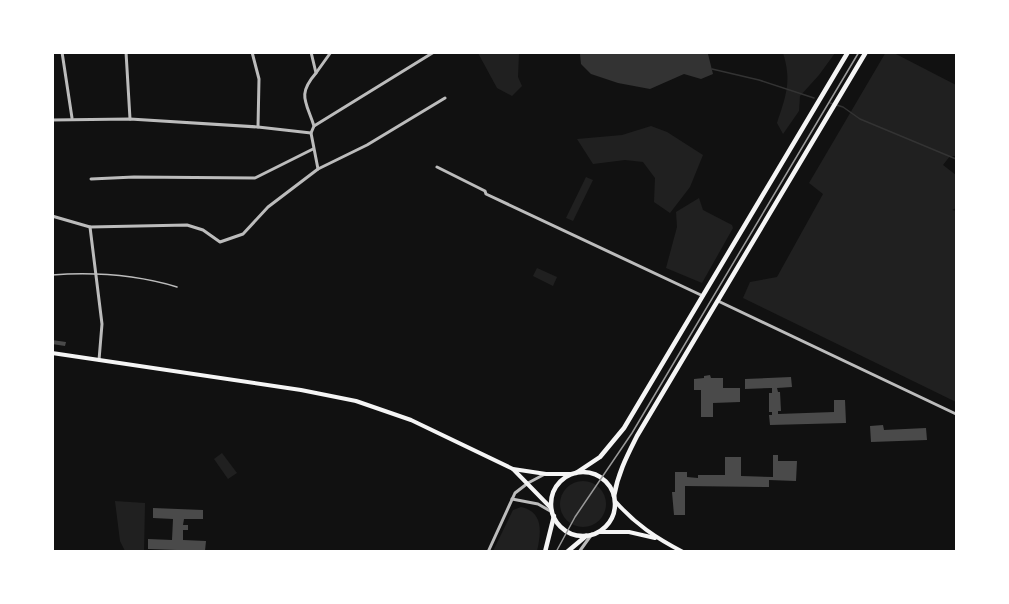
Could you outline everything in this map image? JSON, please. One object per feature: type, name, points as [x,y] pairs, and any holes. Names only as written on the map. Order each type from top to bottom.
[{"type":"main road","points":[[544,552],[555,488],[564,478],[600,457],[615,441],[848,52]]},
{"type":"main road","points":[[599,532],[611,519],[617,477],[623,463],[866,52]]},
{"type":"main road","points":[[52,353],[301,390],[356,401],[411,420],[513,469],[546,474],[588,472],[600,476],[610,486],[615,499],[634,521],[658,539],[683,552]]},
{"type":"main road","points":[[513,469],[552,512],[560,526],[567,531],[590,535]]},
{"type":"main road","points":[[567,552],[590,535],[599,532],[629,531],[658,539]]},
{"type":"street","points":[[62,52],[72,118]]},
{"type":"street","points":[[126,52],[130,119]]},
{"type":"street","points":[[252,52],[259,79],[258,127]]},
{"type":"street","points":[[311,52],[316,73]]},
{"type":"street","points":[[314,126],[304,90],[331,52]]},
{"type":"street","points":[[318,169],[311,133],[314,126],[434,52]]},
{"type":"street","points":[[52,216],[90,227],[187,225],[203,230],[220,242],[243,234],[268,207],[318,169],[367,145],[445,98]]},
{"type":"street","points":[[52,120],[130,119],[258,127],[311,133]]},
{"type":"street","points":[[91,179],[255,178],[314,149]]},
{"type":"street","points":[[437,167],[501,202],[703,296]]},
{"type":"street","points":[[90,227],[102,324],[99,360]]},
{"type":"street","points":[[718,301],[957,414]]},
{"type":"street","points":[[488,552],[512,499],[521,487],[546,474]]},
{"type":"street","points":[[512,499],[538,504],[552,512]]},
{"type":"street","points":[[579,552],[590,535]]},
{"type":"lane","points":[[52,275],[78,273],[158,281],[177,286]]},
{"type":"shaded area","points":[[886,52],[894,53],[956,85],[956,156],[950,156],[943,165],[956,175],[956,208],[952,210],[956,211],[956,402],[743,298],[750,282],[777,277],[823,194],[809,183]]},
{"type":"shaded area","points":[[478,53],[519,53],[518,77],[522,86],[512,96],[497,88]]},
{"type":"shaded area","points":[[704,53],[708,54],[713,74],[701,79],[684,74],[650,89],[618,83],[591,74],[581,64],[580,54]]},
{"type":"shaded area","points":[[783,53],[835,53],[800,96],[799,111],[783,134],[777,123],[787,88],[786,63]]},
{"type":"shaded area","points":[[651,126],[667,132],[703,155],[690,187],[670,213],[654,202],[655,178],[643,162],[625,160],[593,164],[577,139],[622,135]]},
{"type":"shaded area","points":[[586,177],[593,180],[573,221],[566,218]]},
{"type":"shaded area","points":[[699,198],[703,210],[732,225],[733,228],[702,283],[666,268],[677,227],[676,212]]},
{"type":"shaded area","points":[[537,268],[557,277],[553,286],[533,276]]},
{"type":"shaded area","points":[[222,453],[237,473],[228,479],[214,459]]},
{"type":"shaded area","points":[[583,481],[599,488],[606,504],[599,520],[583,527],[567,520],[560,504],[567,488]]},
{"type":"shaded area","points":[[115,501],[145,503],[144,551],[125,551],[120,541]]},
{"type":"shaded area","points":[[521,507],[534,513],[537,518],[540,530],[537,551],[493,551],[513,510]]},
{"type":"building","points":[[52,340],[66,342],[65,346],[52,344]]},
{"type":"building","points":[[710,375],[711,378],[723,378],[723,388],[740,388],[740,402],[713,403],[713,417],[701,417],[701,390],[694,390],[694,379]]},
{"type":"building","points":[[791,377],[792,387],[777,388],[780,392],[781,411],[778,411],[778,414],[834,412],[834,400],[845,400],[846,423],[770,425],[769,415],[772,415],[772,412],[769,412],[769,393],[772,393],[772,388],[745,389],[745,379]]},
{"type":"building","points":[[883,425],[884,430],[926,428],[927,440],[871,442],[870,426]]},
{"type":"building","points":[[773,455],[778,455],[778,461],[797,461],[796,481],[769,480],[769,487],[685,486],[685,515],[674,515],[672,492],[675,492],[675,472],[687,472],[687,477],[698,478],[698,475],[725,475],[725,457],[741,457],[741,476],[773,477]]},
{"type":"building","points":[[153,508],[203,510],[203,519],[184,519],[183,525],[188,525],[188,530],[183,530],[183,540],[206,541],[205,551],[148,549],[148,539],[172,540],[173,519],[153,518]]},
{"type":"waterway","points":[[712,69],[759,80],[814,98]]},
{"type":"waterway","points":[[830,103],[843,107],[860,119],[956,159]]},
{"type":"tram line","points":[[556,552],[575,517],[632,433],[859,52]]}]
